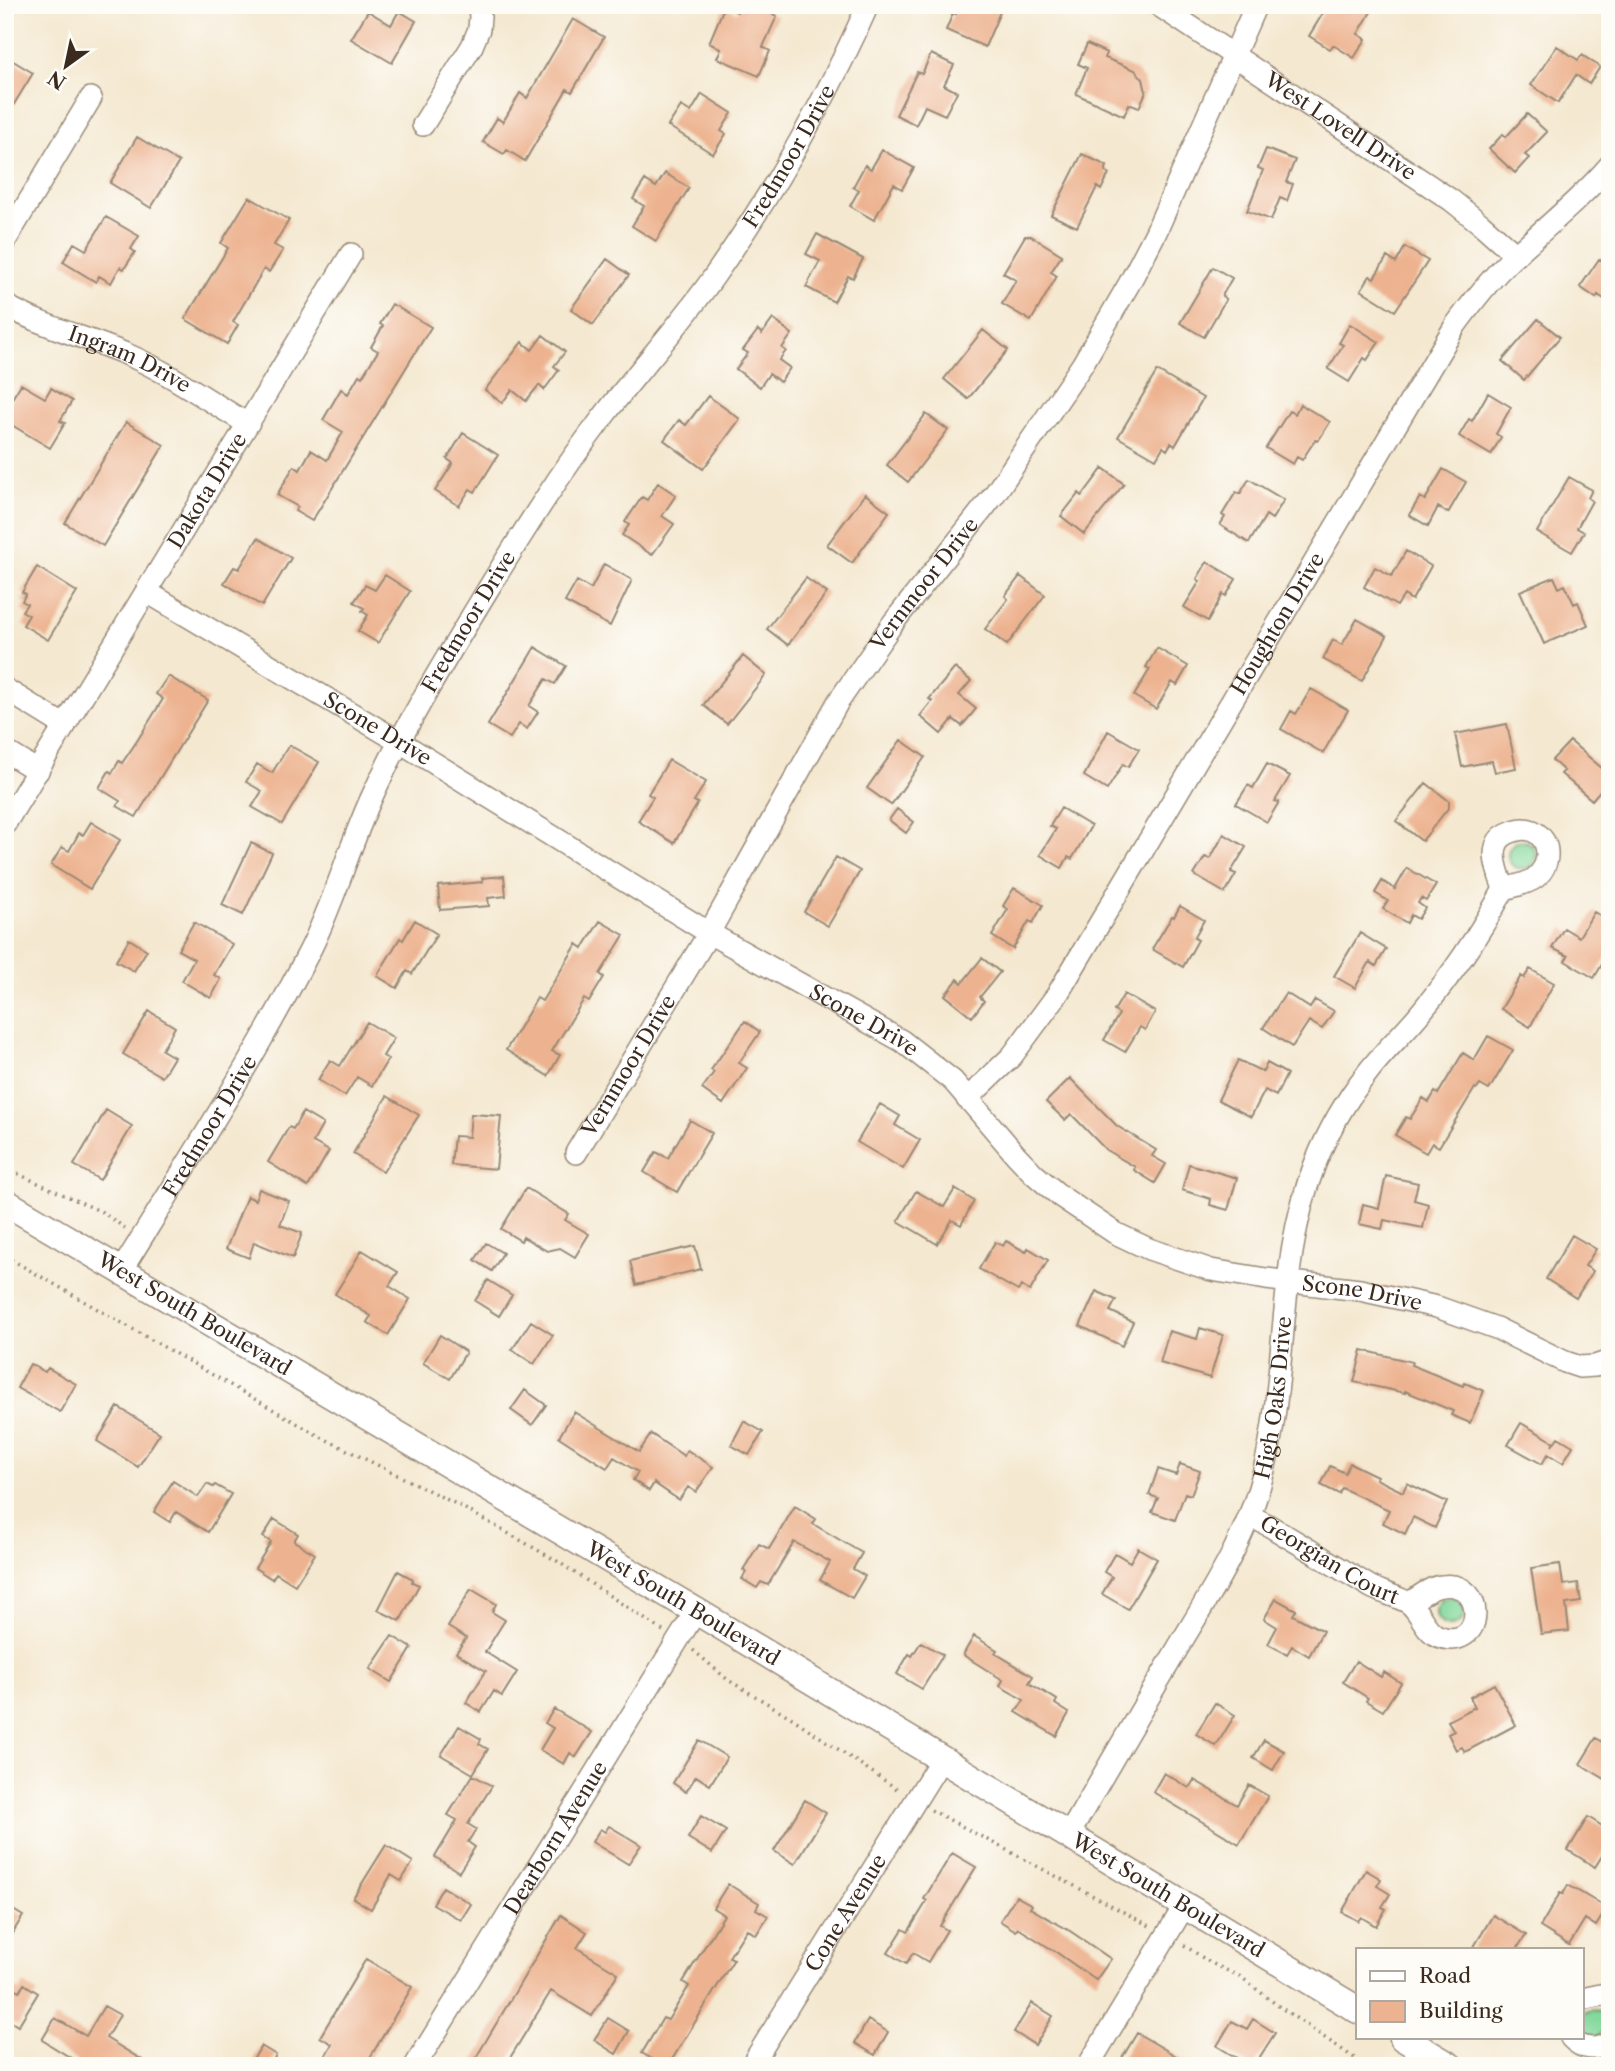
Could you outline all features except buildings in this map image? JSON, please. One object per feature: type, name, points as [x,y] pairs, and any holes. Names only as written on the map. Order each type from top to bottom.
[{"type":"street","points":[[423,125],[472,46],[479,29],[479,5]]},
{"type":"street","name":"Fredmoor Drive","points":[[121,1271],[243,1072],[310,950],[370,801],[449,656],[543,501],[608,410],[711,281],[766,200],[828,89],[868,5]]},
{"type":"street","name":"West Lovell Drive","points":[[1158,5],[1451,200],[1516,255]]},
{"type":"street","name":"Vernmoor Drive","points":[[576,1153],[709,933],[838,702],[893,624],[994,495],[1082,365],[1156,232],[1256,5]]},
{"type":"street","points":[[5,241],[91,99]]},
{"type":"street","name":"Houghton Drive","points":[[967,1098],[1012,1056],[1056,995],[1447,338],[1478,296],[1516,255],[1607,173]]},
{"type":"street","name":"Dakota Drive","points":[[5,824],[351,254]]},
{"type":"street","name":"Ingram Drive","points":[[5,305],[40,323],[125,353],[248,424]]},
{"type":"street","name":"Scone Drive","points":[[147,592],[400,742],[709,933],[902,1041],[953,1081],[1034,1174],[1077,1209],[1115,1233],[1149,1249],[1211,1270],[1360,1290],[1437,1307],[1507,1333],[1565,1362],[1580,1367],[1602,1364]]},
{"type":"street","points":[[5,689],[65,726]]},
{"type":"street","points":[[5,751],[38,771]]},
{"type":"street","name":"High Oaks Drive","points":[[1069,1835],[1221,1576],[1250,1516],[1268,1451],[1297,1223],[1314,1165],[1338,1116],[1367,1073],[1451,974],[1475,940],[1504,889]]},
{"type":"street","name":"West South Boulevard","points":[[5,1202],[696,1611],[1356,2009]]},
{"type":"street","name":"Georgian Court","points":[[1250,1516],[1378,1591],[1409,1603]]},
{"type":"street","name":"Dearborn Avenue","points":[[415,2066],[696,1611]]},
{"type":"street","name":"Cone Avenue","points":[[751,2066],[942,1758]]},
{"type":"street","points":[[1088,2066],[1185,1905]]},
{"type":"street","points":[[1584,1999],[1610,1993]]},
{"type":"street","points":[[1405,2039],[1437,2062]]},
{"type":"street","points":[[1572,2039],[1581,2047],[1590,2049],[1610,2042]]},
{"type":"path","points":[[5,1168],[102,1212],[132,1232]]},
{"type":"path","points":[[5,1256],[321,1437],[484,1519],[557,1561],[658,1628]]},
{"type":"path","points":[[698,1653],[728,1681],[792,1718],[904,1793]]},
{"type":"path","points":[[928,1808],[1152,1927]]},
{"type":"path","points":[[1187,1947],[1209,1962],[1241,1977],[1366,2066]]},
{"type":"green space","points":[[1522,841],[1532,845],[1536,855],[1532,865],[1522,869],[1512,865],[1508,855],[1512,845]]},
{"type":"green space","points":[[1450,1598],[1460,1602],[1464,1612],[1460,1622],[1450,1626],[1440,1622],[1436,1612],[1440,1602]]},
{"type":"green space","points":[[1588,2011],[1598,2011],[1605,2018],[1605,2028],[1598,2035],[1584,2032],[1584,2014]]}]
